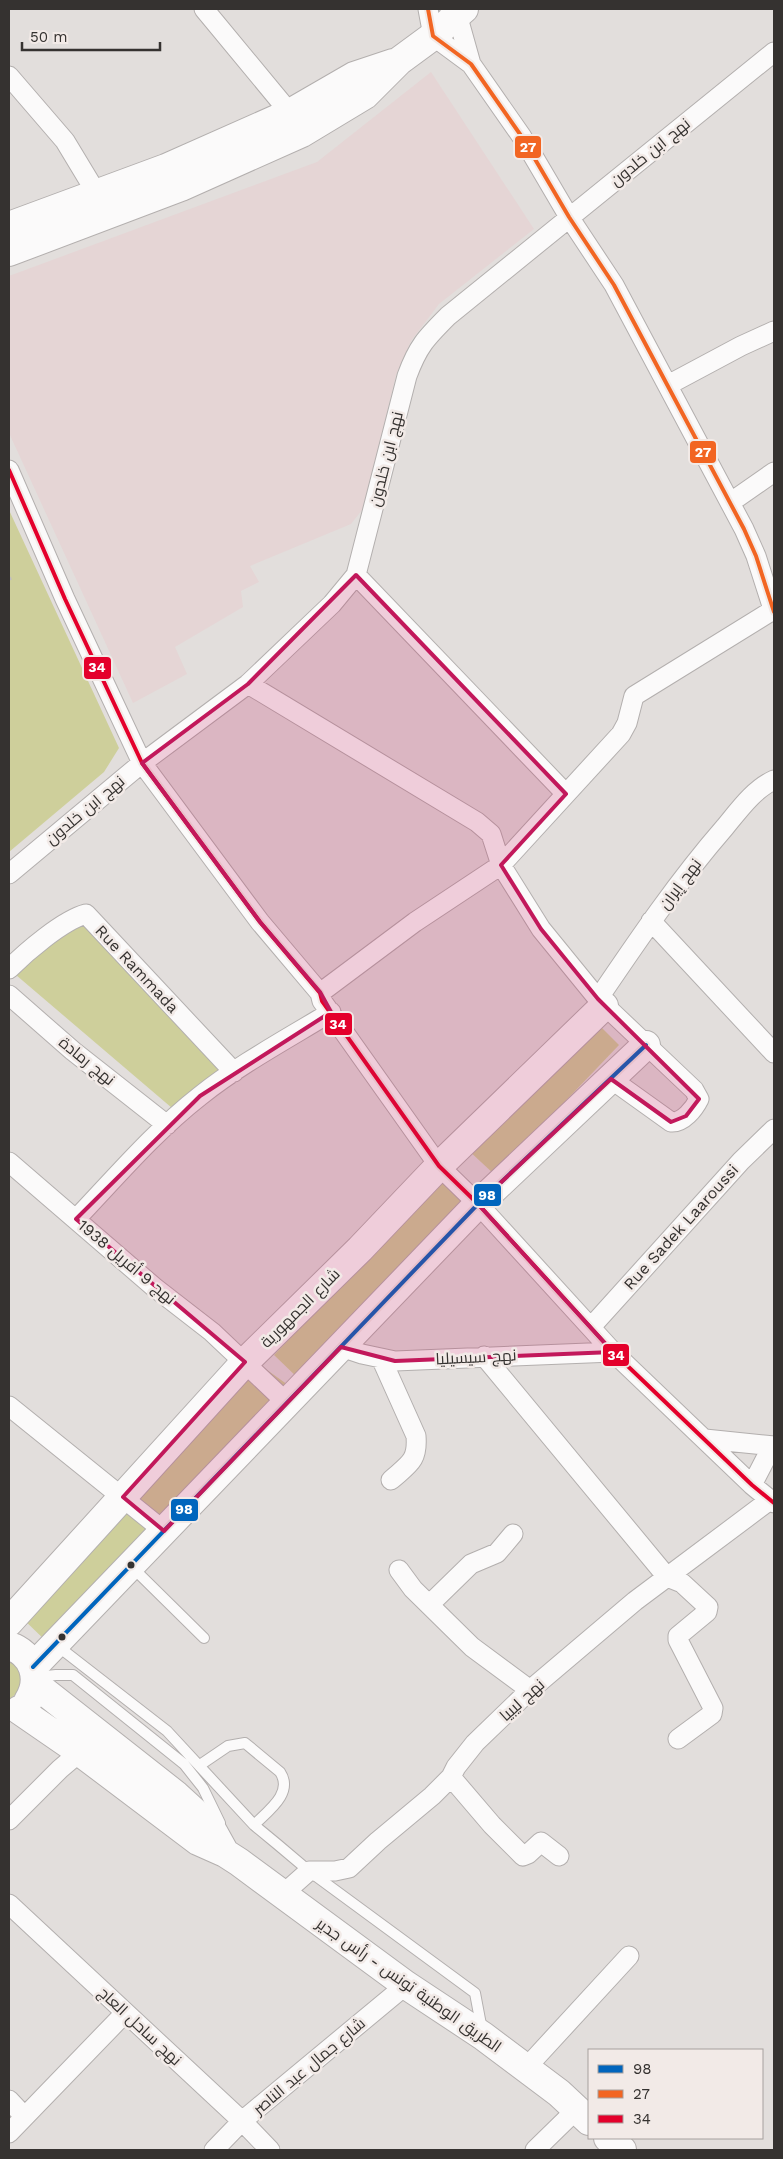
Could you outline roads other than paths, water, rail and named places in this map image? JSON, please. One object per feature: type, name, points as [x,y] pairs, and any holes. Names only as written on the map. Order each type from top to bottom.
[{"type":"street","points":[[204,9],[290,113]]},
{"type":"street","points":[[320,993],[415,922],[500,865],[621,734],[627,724],[634,696],[774,611],[756,556],[731,502],[614,286],[569,217],[522,137],[470,64],[433,36],[428,9]]},
{"type":"street","points":[[9,252],[181,187],[302,133],[365,95],[399,61],[433,36],[457,10]]},
{"type":"street","points":[[457,10],[470,64]]},
{"type":"street","name":"نهج ابن خلدون","points":[[9,874],[142,763],[248,684],[332,604],[356,575],[407,376],[419,347],[448,316],[774,52]]},
{"type":"street","points":[[9,226],[166,168],[290,113],[354,76],[399,61]]},
{"type":"street","points":[[9,76],[65,141],[96,194]]},
{"type":"street","points":[[668,385],[741,346],[774,331]]},
{"type":"street","points":[[9,470],[65,599],[142,763],[260,922],[320,993],[322,1001],[439,1166],[478,1204],[613,1352],[752,1485],[772,1501]]},
{"type":"street","points":[[731,502],[774,472]]},
{"type":"street","points":[[356,575],[566,794]]},
{"type":"street","points":[[248,684],[477,822],[491,834],[500,865],[542,929],[601,1002],[698,1095],[699,1099],[691,1112],[678,1122],[671,1122],[611,1079]]},
{"type":"street","name":"نهج إيران","points":[[601,1002],[651,921],[707,847],[745,802],[774,780]]},
{"type":"street","name":"Rue Rammada","points":[[9,969],[46,938],[79,916],[86,914],[234,1072]]},
{"type":"street","points":[[651,921],[774,1053]]},
{"type":"street","name":"نهج رمادة","points":[[9,995],[73,1051],[166,1125]]},
{"type":"street","name":"شارع الجمهورية","points":[[9,1622],[245,1362],[360,1249],[601,1002]]},
{"type":"street","points":[[76,1219],[166,1125],[200,1096],[234,1072],[331,1012]]},
{"type":"street","points":[[14,1712],[27,1703],[32,1694],[35,1676],[54,1644],[478,1204],[646,1045]]},
{"type":"street","name":"Rue Sadek Laaroussi","points":[[591,1327],[741,1161],[774,1129]]},
{"type":"street","name":"نهج 9 أفريل 1938","points":[[9,1162],[154,1286],[212,1332],[287,1403]]},
{"type":"street","name":"نهج سيسيليا","points":[[341,1347],[381,1358],[412,1361],[484,1356],[613,1352]]},
{"type":"street","points":[[484,1356],[667,1577],[682,1583],[708,1607],[707,1612],[678,1636],[678,1640],[713,1708],[712,1714],[678,1739]]},
{"type":"street","points":[[381,1358],[416,1436],[417,1449],[414,1460],[391,1480]]},
{"type":"street","points":[[9,1406],[164,1531]]},
{"type":"street","points":[[705,1439],[772,1446],[752,1485]]},
{"type":"street","name":"نهج ليبيا","points":[[309,1870],[335,1871],[349,1868],[432,1796],[451,1777],[456,1767],[475,1743],[530,1690],[635,1601],[772,1501]]},
{"type":"street","points":[[430,1604],[471,1564],[496,1553],[513,1534]]},
{"type":"street","points":[[399,1570],[413,1589],[472,1647],[530,1690]]},
{"type":"street","name":"الطريق الوطنية تونس - رأس جدير","points":[[9,1646],[20,1650],[28,1658],[35,1676],[210,1826],[232,1857]]},
{"type":"street","name":"الطريق الوطنية تونس - رأس جدير","points":[[14,1712],[80,1752],[198,1840],[232,1857],[406,1985],[483,2036],[559,2093],[583,2115]]},
{"type":"street","points":[[9,1820],[60,1769],[80,1752]]},
{"type":"street","points":[[451,1777],[492,1826],[523,1856],[541,1842],[559,1856]]},
{"type":"street","points":[[282,1895],[309,1870]]},
{"type":"street","name":"نهج ساحل العاج","points":[[9,1904],[242,2121],[270,2150]]},
{"type":"street","points":[[526,2068],[629,1956]]},
{"type":"street","name":"شارع جمال عبد الناصر","points":[[214,2150],[242,2121],[406,1985]]},
{"type":"street","points":[[9,2133],[125,2013]]},
{"type":"street","points":[[9,2100],[24,2116]]},
{"type":"street","points":[[535,2150],[583,2115]]},
{"type":"street","points":[[609,2139],[622,2150]]},
{"type":"lane","points":[[130,1566],[204,1638]]},
{"type":"lane","points":[[54,1644],[167,1731],[254,1825],[309,1870],[475,1993],[483,2036]]},
{"type":"lane","points":[[200,1766],[228,1746],[244,1744],[280,1772],[284,1778],[285,1786],[280,1798],[254,1825]]}]
